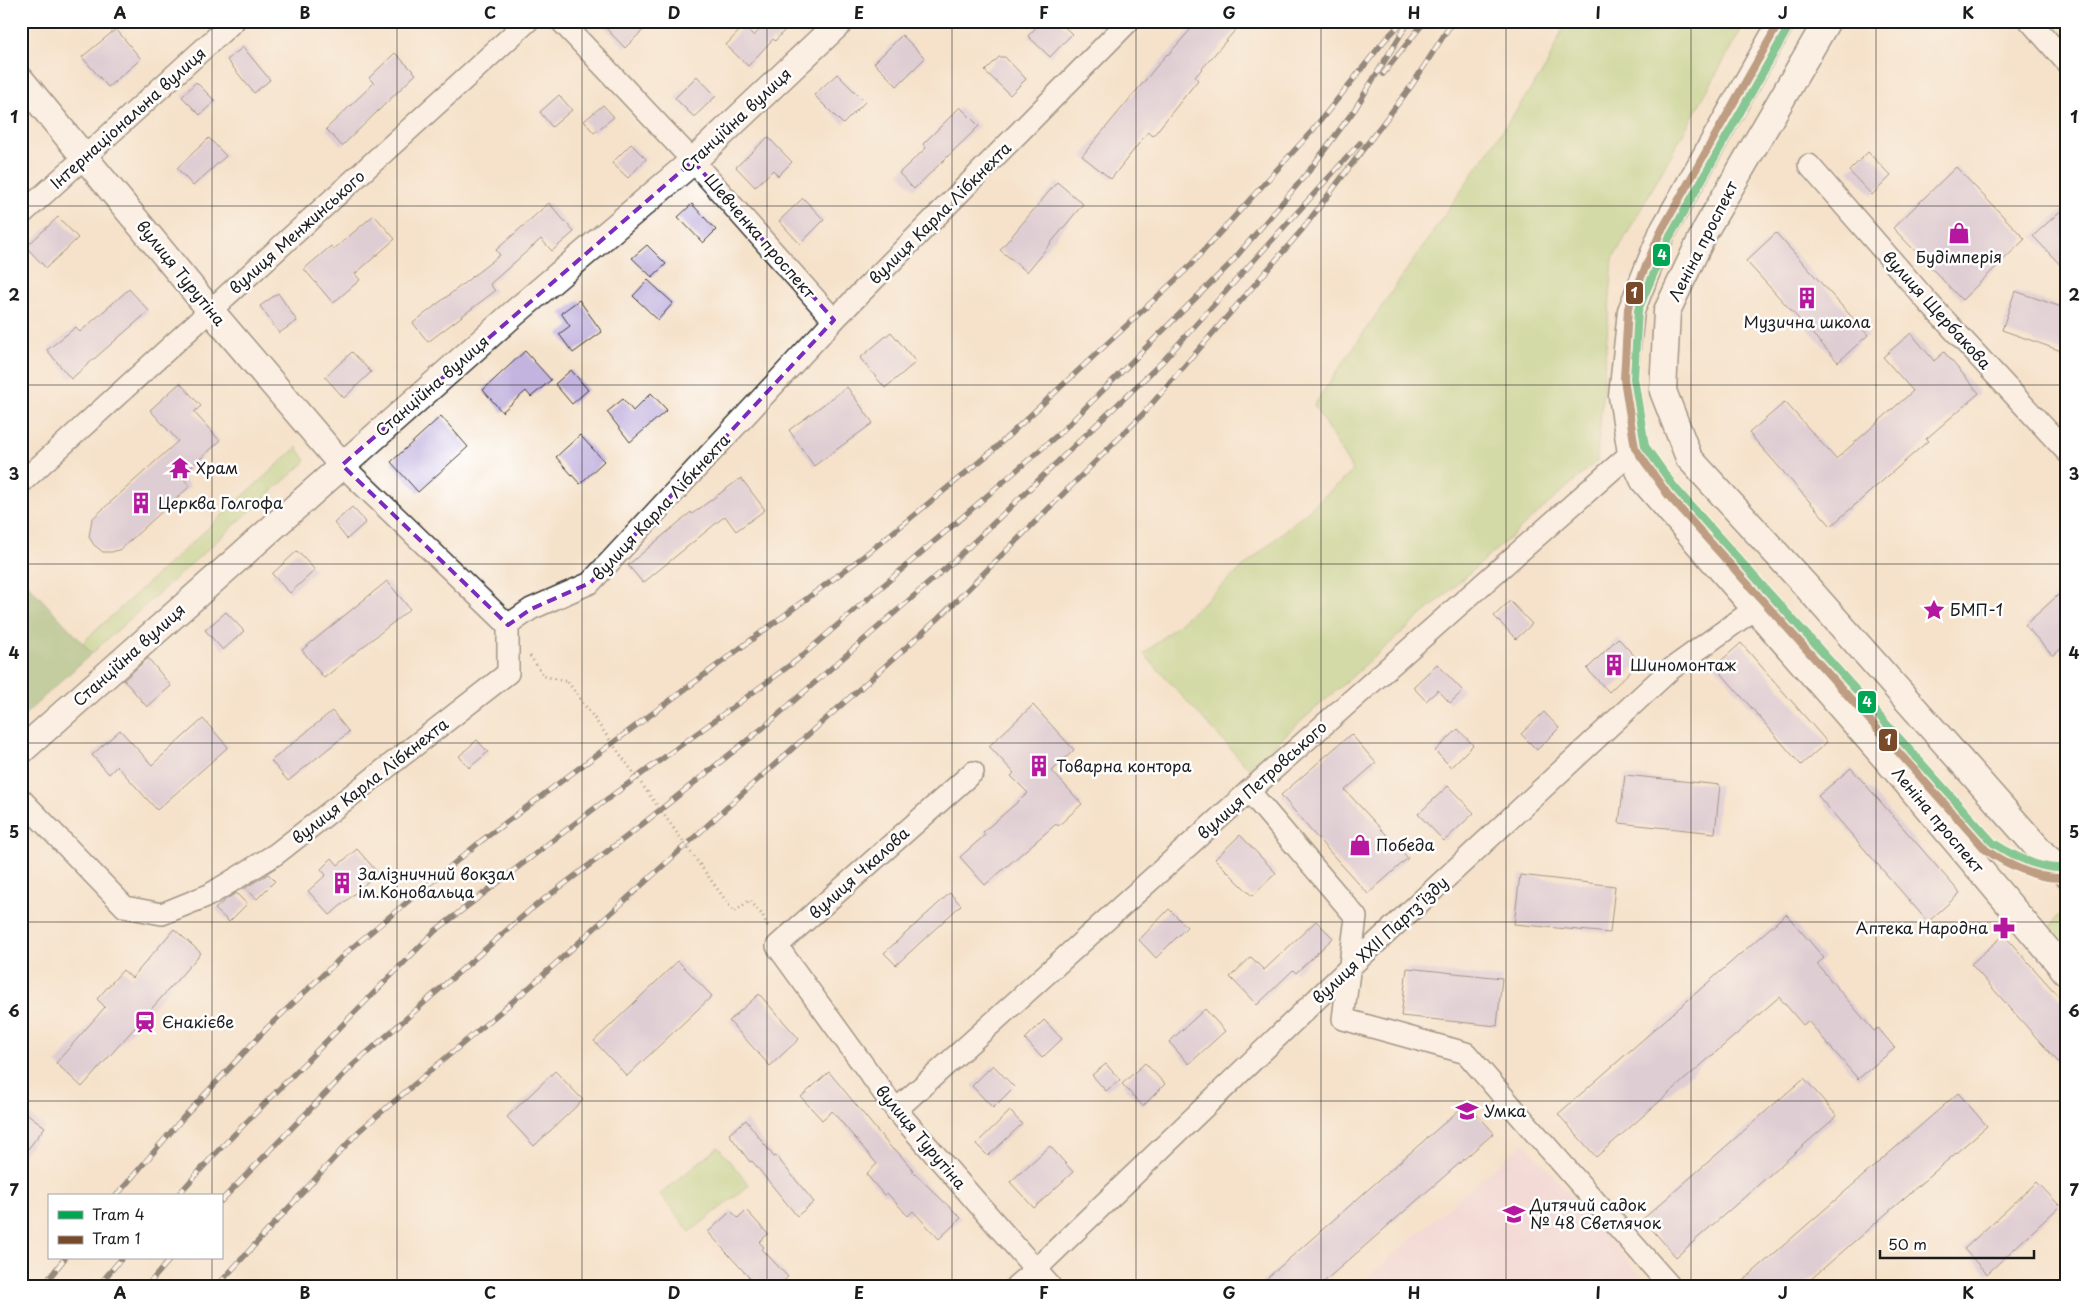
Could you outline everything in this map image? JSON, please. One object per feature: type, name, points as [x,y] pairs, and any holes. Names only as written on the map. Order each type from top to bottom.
[{"type":"street","name":"Інтернаціональна вулиця","points":[[21,215],[234,21]]},
{"type":"street","name":"вулиця Менжинського","points":[[21,483],[528,21]]},
{"type":"street","name":"Шевченка проспект","points":[[561,21],[693,161],[834,320]]},
{"type":"street","name":"Станційна вулиця","points":[[21,751],[512,315],[693,161],[841,21]]},
{"type":"street","name":"вулиця Карла Лібкнехта","points":[[21,799],[125,907],[162,914],[209,895],[276,854],[508,673],[508,625],[531,609],[590,583],[834,320],[1129,21]]},
{"type":"street","name":"Леніна проспект","points":[[1782,21],[1662,233],[1631,311],[1622,396],[1631,453],[1644,481],[1756,608],[2067,973]]},
{"type":"street","name":"Леніна проспект","points":[[1827,21],[1706,229],[1667,311],[1663,391],[1689,458],[1808,587],[2032,842],[2045,856],[2067,874]]},
{"type":"street","points":[[2030,21],[2067,63]]},
{"type":"street","name":"вулиця Турутіна","points":[[21,80],[210,310],[342,465]]},
{"type":"street","name":"вулиця Щербакова","points":[[1809,166],[1927,301],[2067,452]]},
{"type":"street","name":"вулиця Петровського","points":[[896,1110],[1249,792],[1631,453]]},
{"type":"street","points":[[342,465],[508,625]]},
{"type":"street","name":"вулиця XXII Партз'їзду","points":[[1016,1286],[1035,1270],[1349,968],[1671,669],[1756,608]]},
{"type":"street","name":"вулиця Чкалова","points":[[801,981],[777,946],[973,772]]},
{"type":"street","points":[[1249,792],[1356,917],[1343,1019],[1466,1052],[1670,1286]]},
{"type":"street","name":"вулиця Турутіна","points":[[801,981],[896,1110],[1050,1286]]},
{"type":"path","points":[[529,654],[544,676],[568,682],[734,912],[750,900],[763,916]]},
{"type":"highlighted area","points":[[693,161],[834,320],[590,583],[531,609],[508,625],[342,465]]},
{"type":"shaded area","name":"Дитячий садок № 48 Светлячок","points":[[1524,1142],[1650,1286],[1357,1286]]},
{"type":"green space","points":[[1566,21],[1746,21],[1613,259],[1597,461],[1248,768],[1144,654],[1353,471],[1314,405],[1546,67]]},
{"type":"green space","points":[[297,447],[306,461],[92,653],[82,643]]},
{"type":"green space","points":[[21,577],[92,653],[21,718]]},
{"type":"green space","points":[[2067,913],[2067,959],[2054,944],[2050,929],[2056,917]]},
{"type":"green space","points":[[718,1147],[749,1185],[690,1232],[660,1194]]},
{"type":"building","points":[[599,21],[652,21],[625,48]]},
{"type":"building","points":[[754,21],[793,21],[748,66],[726,45],[744,26],[754,36],[761,28]]},
{"type":"building","points":[[1042,21],[1058,21],[1072,34],[1050,57],[1028,36]]},
{"type":"building","points":[[1198,21],[1243,21],[1195,77],[1198,80],[1153,136],[1148,132],[1111,179],[1082,156],[1167,54]]},
{"type":"building","points":[[116,29],[141,59],[108,87],[82,57]]},
{"type":"building","points":[[902,35],[925,58],[897,86],[874,63]]},
{"type":"building","points":[[243,47],[270,80],[254,93],[227,60]]},
{"type":"building","points":[[395,53],[416,74],[342,146],[326,129],[374,83],[369,78]]},
{"type":"building","points":[[999,57],[1005,57],[1026,79],[1010,95],[985,71]]},
{"type":"building","points":[[837,74],[865,102],[843,124],[814,95]]},
{"type":"building","points":[[697,76],[716,96],[694,117],[675,98]]},
{"type":"building","points":[[196,82],[215,101],[200,115],[182,97]]},
{"type":"building","points":[[559,95],[572,110],[552,127],[540,112]]},
{"type":"building","points":[[603,105],[614,117],[594,133],[584,121]]},
{"type":"building","points":[[960,107],[979,126],[914,189],[899,173],[926,148],[923,144]]},
{"type":"building","points":[[768,137],[792,162],[778,176],[773,170],[755,187],[736,167]]},
{"type":"building","points":[[209,138],[226,156],[193,186],[177,168]]},
{"type":"building","points":[[631,144],[646,159],[628,178],[612,163]]},
{"type":"building","points":[[1868,152],[1891,176],[1872,195],[1849,171]]},
{"type":"building","name":"Будімперія","points":[[1956,167],[2025,239],[1962,300],[1893,228]]},
{"type":"building","points":[[1057,182],[1083,204],[1027,272],[1000,250]]},
{"type":"building","points":[[803,198],[824,220],[800,244],[779,221]]},
{"type":"building","points":[[549,203],[574,232],[552,251],[541,239],[490,284],[495,291],[428,342],[413,323],[500,255],[496,250]]},
{"type":"building","points":[[692,204],[716,230],[703,243],[678,217]]},
{"type":"building","name":"Будімперія","points":[[2067,205],[2067,272],[2033,236]]},
{"type":"building","points":[[374,215],[395,239],[355,274],[360,280],[333,303],[304,269],[331,246],[334,249]]},
{"type":"building","points":[[58,217],[78,238],[46,268],[26,247]]},
{"type":"building","name":"Музична школа","points":[[1776,233],[1868,335],[1838,362],[1746,261]]},
{"type":"building","points":[[647,245],[666,264],[652,277],[632,258]]},
{"type":"building","points":[[648,280],[673,303],[658,320],[633,296]]},
{"type":"building","points":[[129,289],[149,311],[71,379],[47,350],[76,327],[80,332]]},
{"type":"building","name":"Будімперія","points":[[2015,291],[2067,309],[2067,353],[2002,330]]},
{"type":"building","points":[[278,293],[297,321],[279,333],[260,306]]},
{"type":"building","points":[[579,300],[602,332],[573,353],[559,334],[570,326],[561,313]]},
{"type":"building","points":[[891,332],[916,362],[885,388],[860,358]]},
{"type":"building","points":[[1911,333],[1934,361],[1944,352],[1979,393],[1926,439],[1928,441],[1831,526],[1749,433],[1785,402],[1836,459],[1913,391],[1883,357]]},
{"type":"building","points":[[525,351],[551,380],[531,397],[526,391],[502,412],[483,390]]},
{"type":"building","points":[[352,352],[371,372],[344,398],[325,377]]},
{"type":"building","points":[[571,370],[588,390],[572,404],[555,384]]},
{"type":"building","name":"Церква Голгофа","points":[[180,383],[201,406],[194,412],[220,441],[181,476],[190,486],[121,549],[103,552],[94,545],[89,537],[92,519],[178,441],[150,410]]},
{"type":"building","points":[[847,387],[873,423],[814,466],[789,430]]},
{"type":"building","points":[[651,393],[667,410],[630,442],[607,412],[623,399],[633,411]]},
{"type":"building","points":[[441,416],[468,447],[418,492],[391,462]]},
{"type":"building","points":[[580,435],[604,461],[580,484],[556,457]]},
{"type":"building","points":[[741,478],[765,510],[736,531],[725,516],[643,583],[628,565],[691,512],[692,514]]},
{"type":"building","points":[[352,507],[366,522],[347,539],[334,523]]},
{"type":"building","points":[[297,551],[315,570],[290,593],[272,574]]},
{"type":"building","points":[[387,581],[410,609],[324,678],[302,650]]},
{"type":"building","points":[[2067,587],[2067,643],[2053,656],[2025,625]]},
{"type":"building","points":[[1510,601],[1532,624],[1516,639],[1494,616]]},
{"type":"building","points":[[226,612],[244,631],[223,650],[205,630]]},
{"type":"building","name":"Шиномонтаж","points":[[1618,638],[1640,662],[1609,692],[1587,669]]},
{"type":"building","points":[[1741,643],[1827,742],[1801,765],[1715,666]]},
{"type":"building","points":[[148,658],[171,686],[147,707],[124,680]]},
{"type":"building","points":[[1437,664],[1463,691],[1450,703],[1438,690],[1426,701],[1413,687]]},
{"type":"building","points":[[1033,705],[1074,750],[1052,771],[1082,804],[1058,826],[1056,824],[985,885],[960,857],[985,835],[983,832],[1028,793],[1011,776],[1014,773],[989,746]]},
{"type":"building","points":[[332,711],[349,732],[288,781],[271,761]]},
{"type":"building","points":[[1544,712],[1559,728],[1537,750],[1521,734]]},
{"type":"building","points":[[203,719],[228,747],[157,810],[117,766],[109,774],[92,755],[120,730],[152,765]]},
{"type":"building","points":[[1458,729],[1473,745],[1451,767],[1435,751]]},
{"type":"building","points":[[1351,734],[1376,763],[1345,790],[1408,858],[1368,894],[1281,795]]},
{"type":"building","points":[[477,740],[488,752],[469,768],[459,756]]},
{"type":"building","points":[[1851,768],[1960,893],[1928,922],[1818,796]]},
{"type":"building","points":[[1625,775],[1720,785],[1715,833],[1619,823]]},
{"type":"building","points":[[1448,786],[1474,813],[1444,841],[1418,814]]},
{"type":"building","points":[[1240,835],[1276,873],[1252,896],[1215,859]]},
{"type":"building","name":"Залізничний вокзал ім.Коновальца","points":[[357,849],[378,873],[330,915],[308,891],[326,875],[321,869],[332,858],[338,865]]},
{"type":"building","points":[[268,874],[275,881],[257,899],[245,888]]},
{"type":"building","points":[[1520,875],[1615,886],[1610,933],[1514,924]]},
{"type":"building","points":[[236,893],[247,904],[229,922],[215,909]]},
{"type":"building","points":[[950,893],[961,905],[896,965],[884,953]]},
{"type":"building","points":[[1169,909],[1187,927],[1156,958],[1139,940]]},
{"type":"building","points":[[1786,914],[1824,958],[1817,964],[1874,1031],[1878,1028],[1895,1048],[1858,1079],[1808,1021],[1803,1025],[1779,997],[1596,1157],[1558,1114]]},
{"type":"building","points":[[1316,921],[1333,938],[1296,973],[1293,970],[1257,1005],[1230,977],[1251,957],[1264,970]]},
{"type":"building","points":[[174,929],[201,953],[82,1087],[56,1063],[105,1007],[97,999],[123,970],[132,978]]},
{"type":"building","points":[[2004,935],[2067,1006],[2067,1072],[1971,964]]},
{"type":"building","points":[[678,961],[712,996],[627,1076],[594,1041]]},
{"type":"building","points":[[1407,968],[1502,978],[1497,1026],[1401,1016]]},
{"type":"building","points":[[759,994],[799,1039],[770,1066],[729,1021]]},
{"type":"building","points":[[1205,1009],[1225,1031],[1189,1064],[1169,1042]]},
{"type":"building","points":[[1044,1020],[1062,1039],[1042,1058],[1025,1039]]},
{"type":"building","points":[[1145,1063],[1165,1084],[1143,1106],[1122,1084]]},
{"type":"building","points":[[1106,1064],[1120,1080],[1106,1091],[1092,1075]]},
{"type":"building","points":[[993,1065],[1014,1087],[993,1108],[972,1086]]},
{"type":"building","points":[[555,1071],[583,1100],[534,1146],[507,1117]]},
{"type":"building","points":[[829,1072],[893,1150],[895,1149],[912,1171],[961,1218],[939,1239],[913,1211],[908,1216],[887,1193],[884,1195],[866,1174],[877,1164],[832,1111],[822,1120],[801,1097]]},
{"type":"building","points":[[1804,1078],[1837,1116],[1676,1257],[1643,1219]]},
{"type":"building","points":[[1958,1093],[1987,1126],[1803,1286],[1737,1286]]},
{"type":"building","points":[[1467,1103],[1494,1133],[1319,1286],[1258,1286]]},
{"type":"building","points":[[21,1109],[45,1127],[21,1158]]},
{"type":"building","points":[[1010,1111],[1022,1124],[988,1156],[976,1144]]},
{"type":"building","points":[[746,1120],[774,1157],[776,1156],[814,1202],[797,1216],[752,1161],[750,1162],[729,1134]]},
{"type":"building","points":[[1050,1146],[1073,1172],[1034,1208],[1010,1182]]},
{"type":"building","points":[[2037,1182],[2060,1206],[1987,1274],[1964,1249]]},
{"type":"building","points":[[746,1210],[768,1234],[759,1242],[764,1247],[762,1249],[788,1277],[778,1286],[757,1286],[708,1232],[731,1211],[738,1218]]},
{"type":"railway","points":[[118,1194],[182,1119],[267,1028],[348,951],[481,841],[864,556],[990,453],[1186,270],[1312,131],[1384,41],[1403,21]]},
{"type":"railway","points":[[179,1194],[213,1156],[435,931],[591,811],[797,660],[1062,431],[1230,264],[1309,171],[1355,109],[1409,21]]},
{"type":"railway","points":[[1383,74],[1425,21]]},
{"type":"railway","points":[[217,1286],[359,1131],[531,986],[938,619],[1143,414],[1301,231],[1412,85],[1453,21]]},
{"type":"railway","points":[[222,1200],[353,1065],[530,910],[630,834],[764,727],[955,560],[1162,362],[1360,143]]},
{"type":"railway","points":[[43,1286],[63,1260]]},
{"type":"railway","points":[[98,1286],[120,1260]]},
{"type":"railway","points":[[147,1286],[169,1260]]},
{"type":"tram line","name":"1","points":[[1780,21],[1660,233],[1628,308],[1624,379],[1635,448],[1668,495],[1986,850],[2025,871],[2047,877],[2067,877]]},
{"type":"tram line","name":"4","points":[[1792,21],[1669,238],[1638,310],[1634,378],[1645,446],[1675,488],[1993,843],[2009,853],[2038,865],[2058,868],[2067,867]]},
{"type":"place","name":"Будімперія","points":[[1959,233]]},
{"type":"place","name":"Музична школа","points":[[1807,298]]},
{"type":"place","name":"Храм","points":[[180,468]]},
{"type":"place","name":"Церква Голгофа","points":[[141,503]]},
{"type":"place","name":"БМП-1","points":[[1934,610]]},
{"type":"place","name":"Шиномонтаж","points":[[1614,665]]},
{"type":"place","name":"Товарна контора","points":[[1039,766]]},
{"type":"place","name":"Победа","points":[[1360,845]]},
{"type":"place","name":"Залізничний вокзал ім.Коновальца","points":[[342,883]]},
{"type":"place","name":"Аптека Народна","points":[[2004,928]]},
{"type":"place","name":"Єнакієве","points":[[145,1022]]},
{"type":"place","name":"Умка","points":[[1467,1111]]},
{"type":"place","name":"Дитячий садок № 48 Светлячок","points":[[1514,1214]]}]
